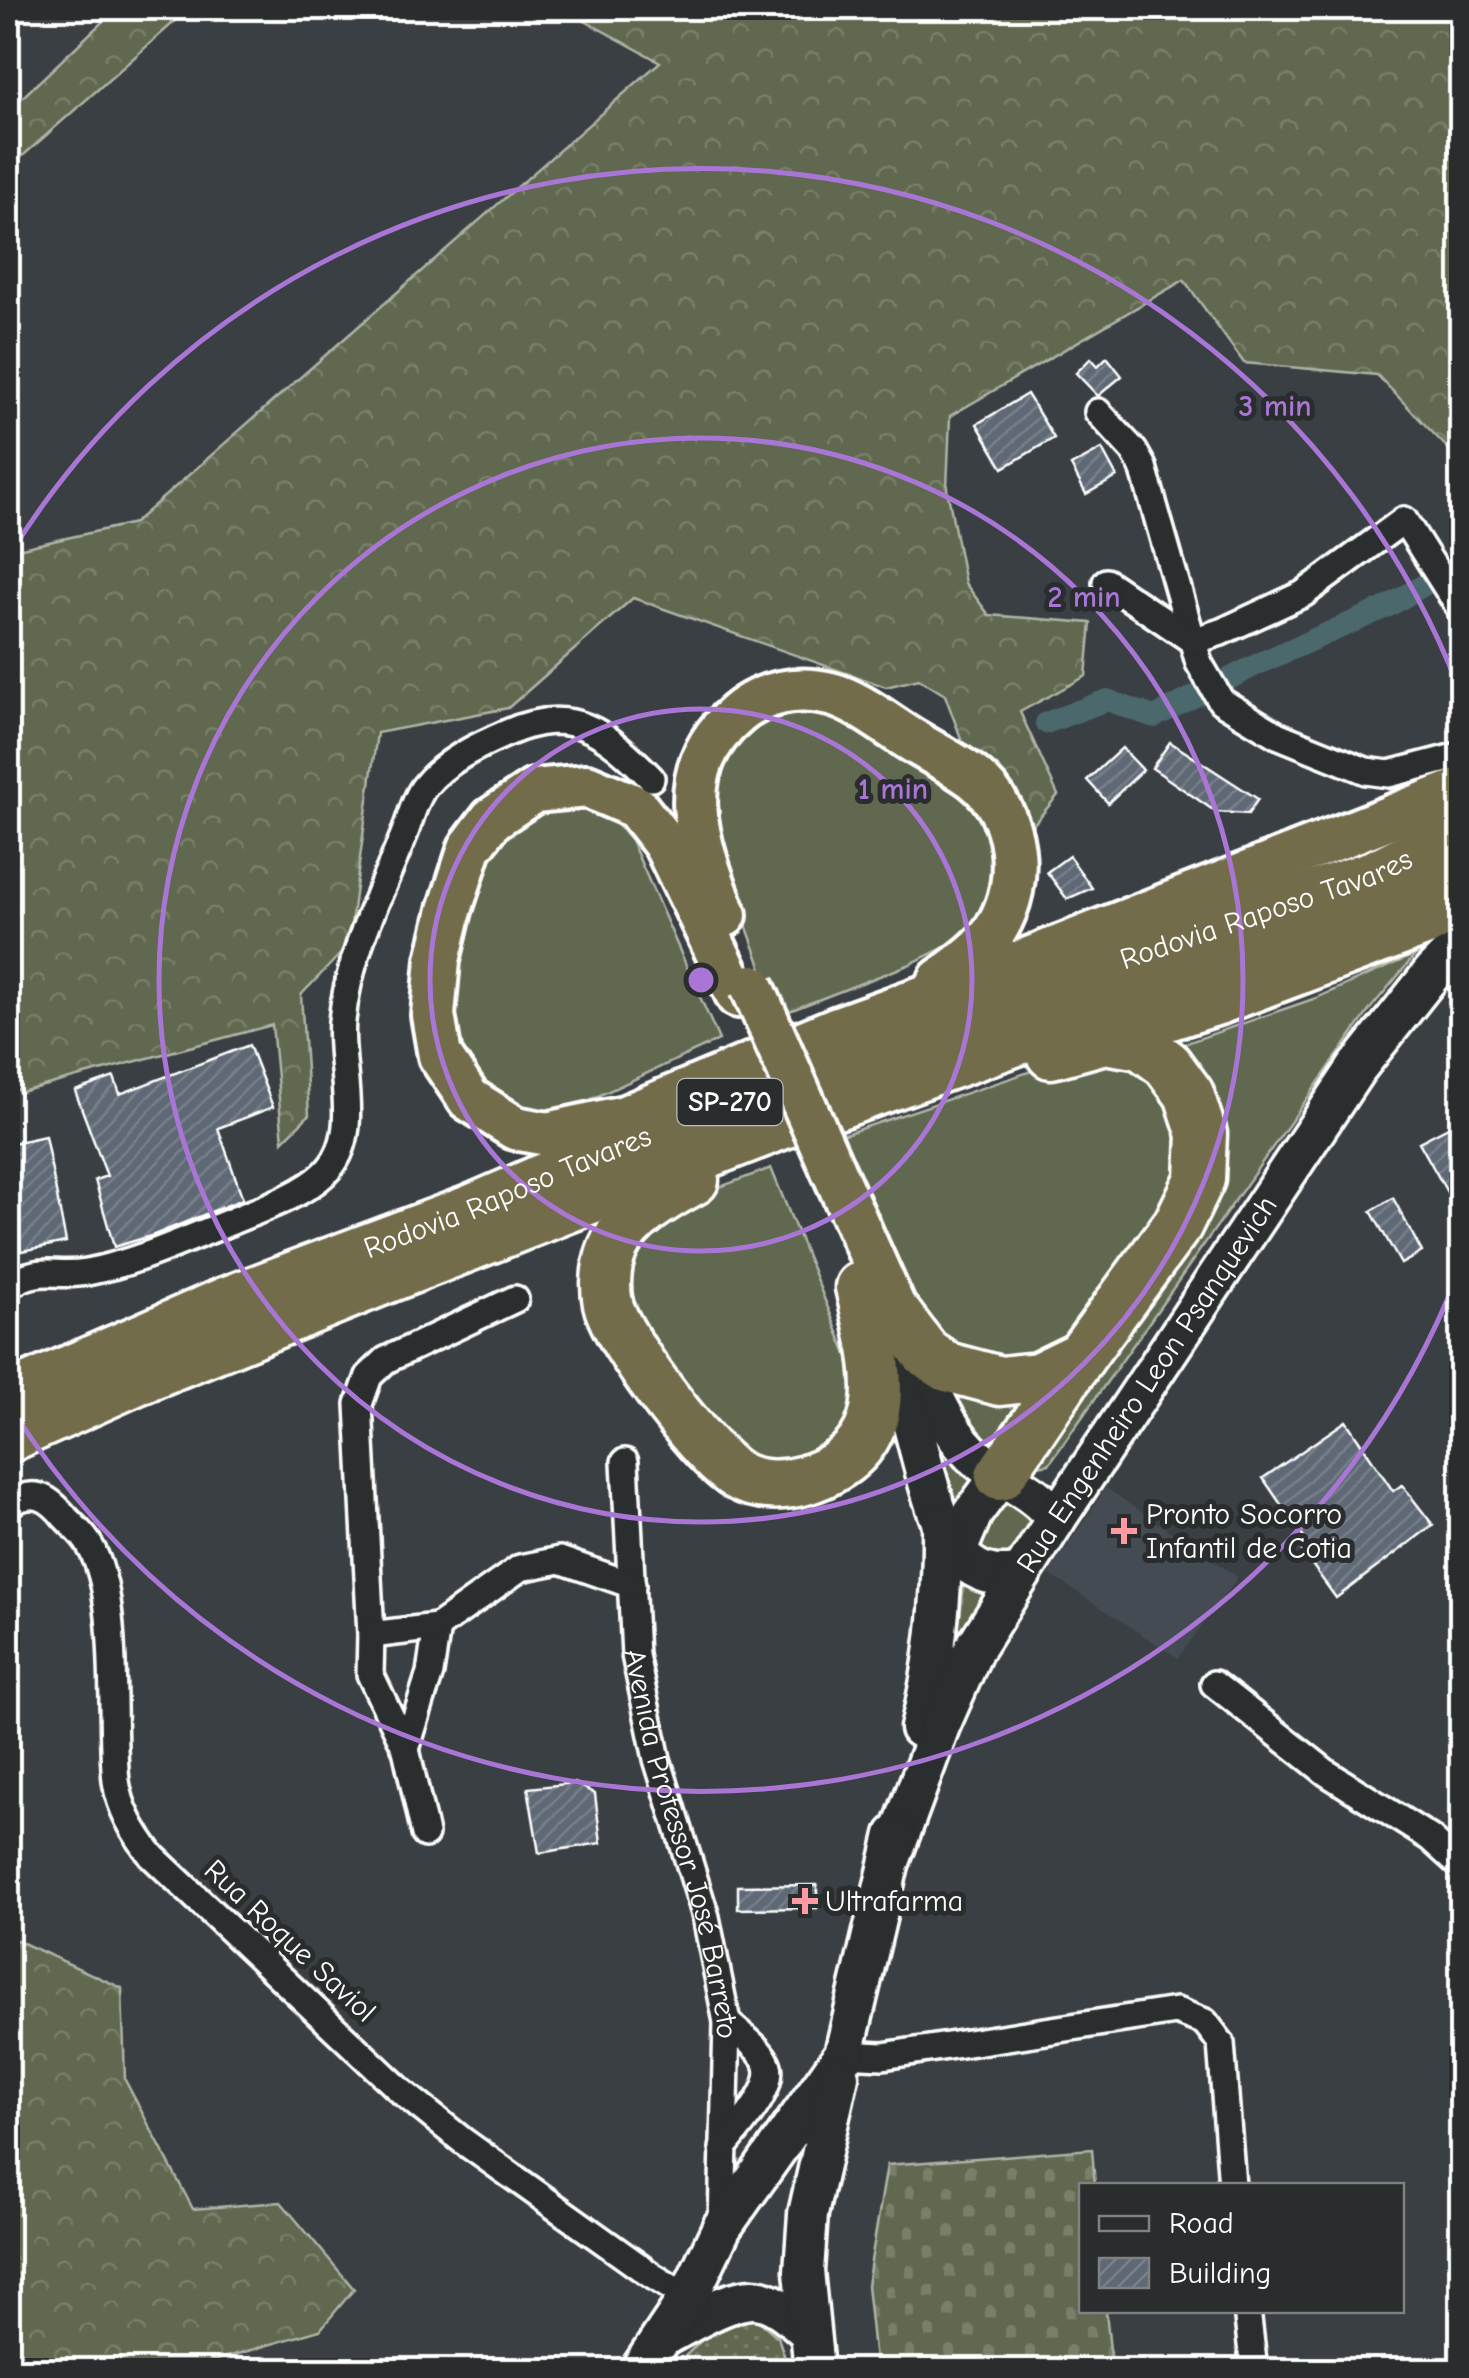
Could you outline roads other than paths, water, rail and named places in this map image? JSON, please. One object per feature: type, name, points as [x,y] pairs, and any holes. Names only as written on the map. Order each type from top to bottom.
[{"type":"highway","points":[[916,1000],[995,932],[1010,899],[1014,869],[1011,831],[996,802],[975,779],[833,694],[801,690],[776,693],[751,703],[722,727],[704,749],[694,800],[699,832],[745,991],[824,1172],[898,1316],[926,1353],[947,1367],[1000,1382],[1038,1376],[1081,1356]]},
{"type":"highway","name":"Rodovia Raposo Tavares","points":[[745,991],[665,844],[636,806],[587,786],[534,791],[492,818],[470,848],[438,960],[433,1016],[440,1056],[469,1098],[515,1128],[547,1134],[625,1118],[916,1000],[1016,964]]},
{"type":"highway","points":[[1016,964],[1462,790]]},
{"type":"highway","points":[[1016,964],[1136,936],[1462,827]]},
{"type":"highway","name":"Rodovia Raposo Tavares","points":[[8,1398],[224,1302],[470,1210],[590,1158],[904,1034],[1376,874],[1462,827]]},
{"type":"highway","name":"Rodovia Raposo Tavares","points":[[8,1438],[137,1380],[372,1284],[786,1122],[1314,934],[1414,896],[1462,872]]},
{"type":"highway","points":[[930,1070],[972,1073],[1104,1039],[1218,1003],[1427,924],[1462,905]]},
{"type":"highway","points":[[1000,1476],[1081,1356],[1178,1224],[1200,1179],[1202,1134],[1189,1094],[1166,1064],[1141,1045],[1104,1039]]},
{"type":"highway","points":[[224,1302],[419,1208],[625,1118]]},
{"type":"highway","points":[[786,1122],[633,1220],[614,1246],[606,1276],[610,1312],[632,1350],[712,1456],[742,1478],[785,1486],[827,1472],[863,1442],[876,1410],[879,1376],[860,1288],[824,1172]]},
{"type":"highway","points":[[8,1380],[80,1363]]},
{"type":"main road","name":"Rua Engenheiro Leon Psanquevich","points":[[891,1859],[940,1726],[974,1648],[1356,1070],[1433,972],[1462,943]]},
{"type":"main road","points":[[860,1288],[908,1408],[949,1536],[971,1566],[993,1577],[1021,1574]]},
{"type":"main road","points":[[898,1316],[948,1422],[968,1451],[1000,1476],[1043,1500],[1056,1519]]},
{"type":"main road","name":"Rua Engenheiro Leon Psanquevich","points":[[640,2370],[688,2298],[722,2226],[844,2054],[932,1678],[949,1536],[1000,1476]]},
{"type":"main road","points":[[814,2370],[804,2270],[808,2214],[844,2054]]},
{"type":"main road","points":[[663,2337],[729,2304],[758,2299],[785,2311],[808,2331]]},
{"type":"street","points":[[1098,412],[1134,450],[1143,467],[1196,652],[1220,701],[1277,735],[1366,771],[1389,774],[1462,755]]},
{"type":"street","points":[[1196,652],[1221,632],[1303,594],[1404,520],[1462,612]]},
{"type":"street","points":[[1106,582],[1196,652]]},
{"type":"street","points":[[8,1286],[44,1271],[82,1273],[146,1258],[278,1202],[324,1174],[342,1149],[346,1099],[342,1022],[358,949],[424,787],[472,748],[525,725],[554,718],[619,744],[651,778]]},
{"type":"street","points":[[425,1834],[406,1749],[370,1674],[359,1404],[369,1376],[386,1360],[515,1299]]},
{"type":"street","name":"Avenida Professor José Barreto","points":[[625,1462],[634,1655],[657,1759],[706,1917],[727,2022],[722,2226]]},
{"type":"street","name":"Rua Roque Saviol","points":[[8,1504],[24,1494],[38,1494],[53,1502],[90,1546],[106,1590],[116,1785],[131,1828],[152,1856],[402,2092],[463,2141],[688,2298]]},
{"type":"street","points":[[371,1636],[437,1627],[520,1568],[560,1560],[632,1585]]},
{"type":"street","points":[[406,1749],[430,1673],[437,1627]]},
{"type":"street","points":[[1214,1684],[1328,1773],[1430,1838],[1462,1867]]},
{"type":"street","points":[[844,2054],[882,2056],[1176,2010],[1205,2022],[1221,2043],[1232,2183]]},
{"type":"street","points":[[722,2148],[766,2090],[770,2077],[764,2056],[727,2022]]},
{"type":"street","points":[[1247,2313],[1254,2370]]},
{"type":"waterway","points":[[1046,723],[1107,700],[1154,717],[1260,663],[1389,606],[1462,562]]},
{"type":"place","name":"Pronto Socorro Infantil de Cotia","points":[[1124,1531]]},
{"type":"place","name":"Ultrafarma","points":[[805,1901]]}]
